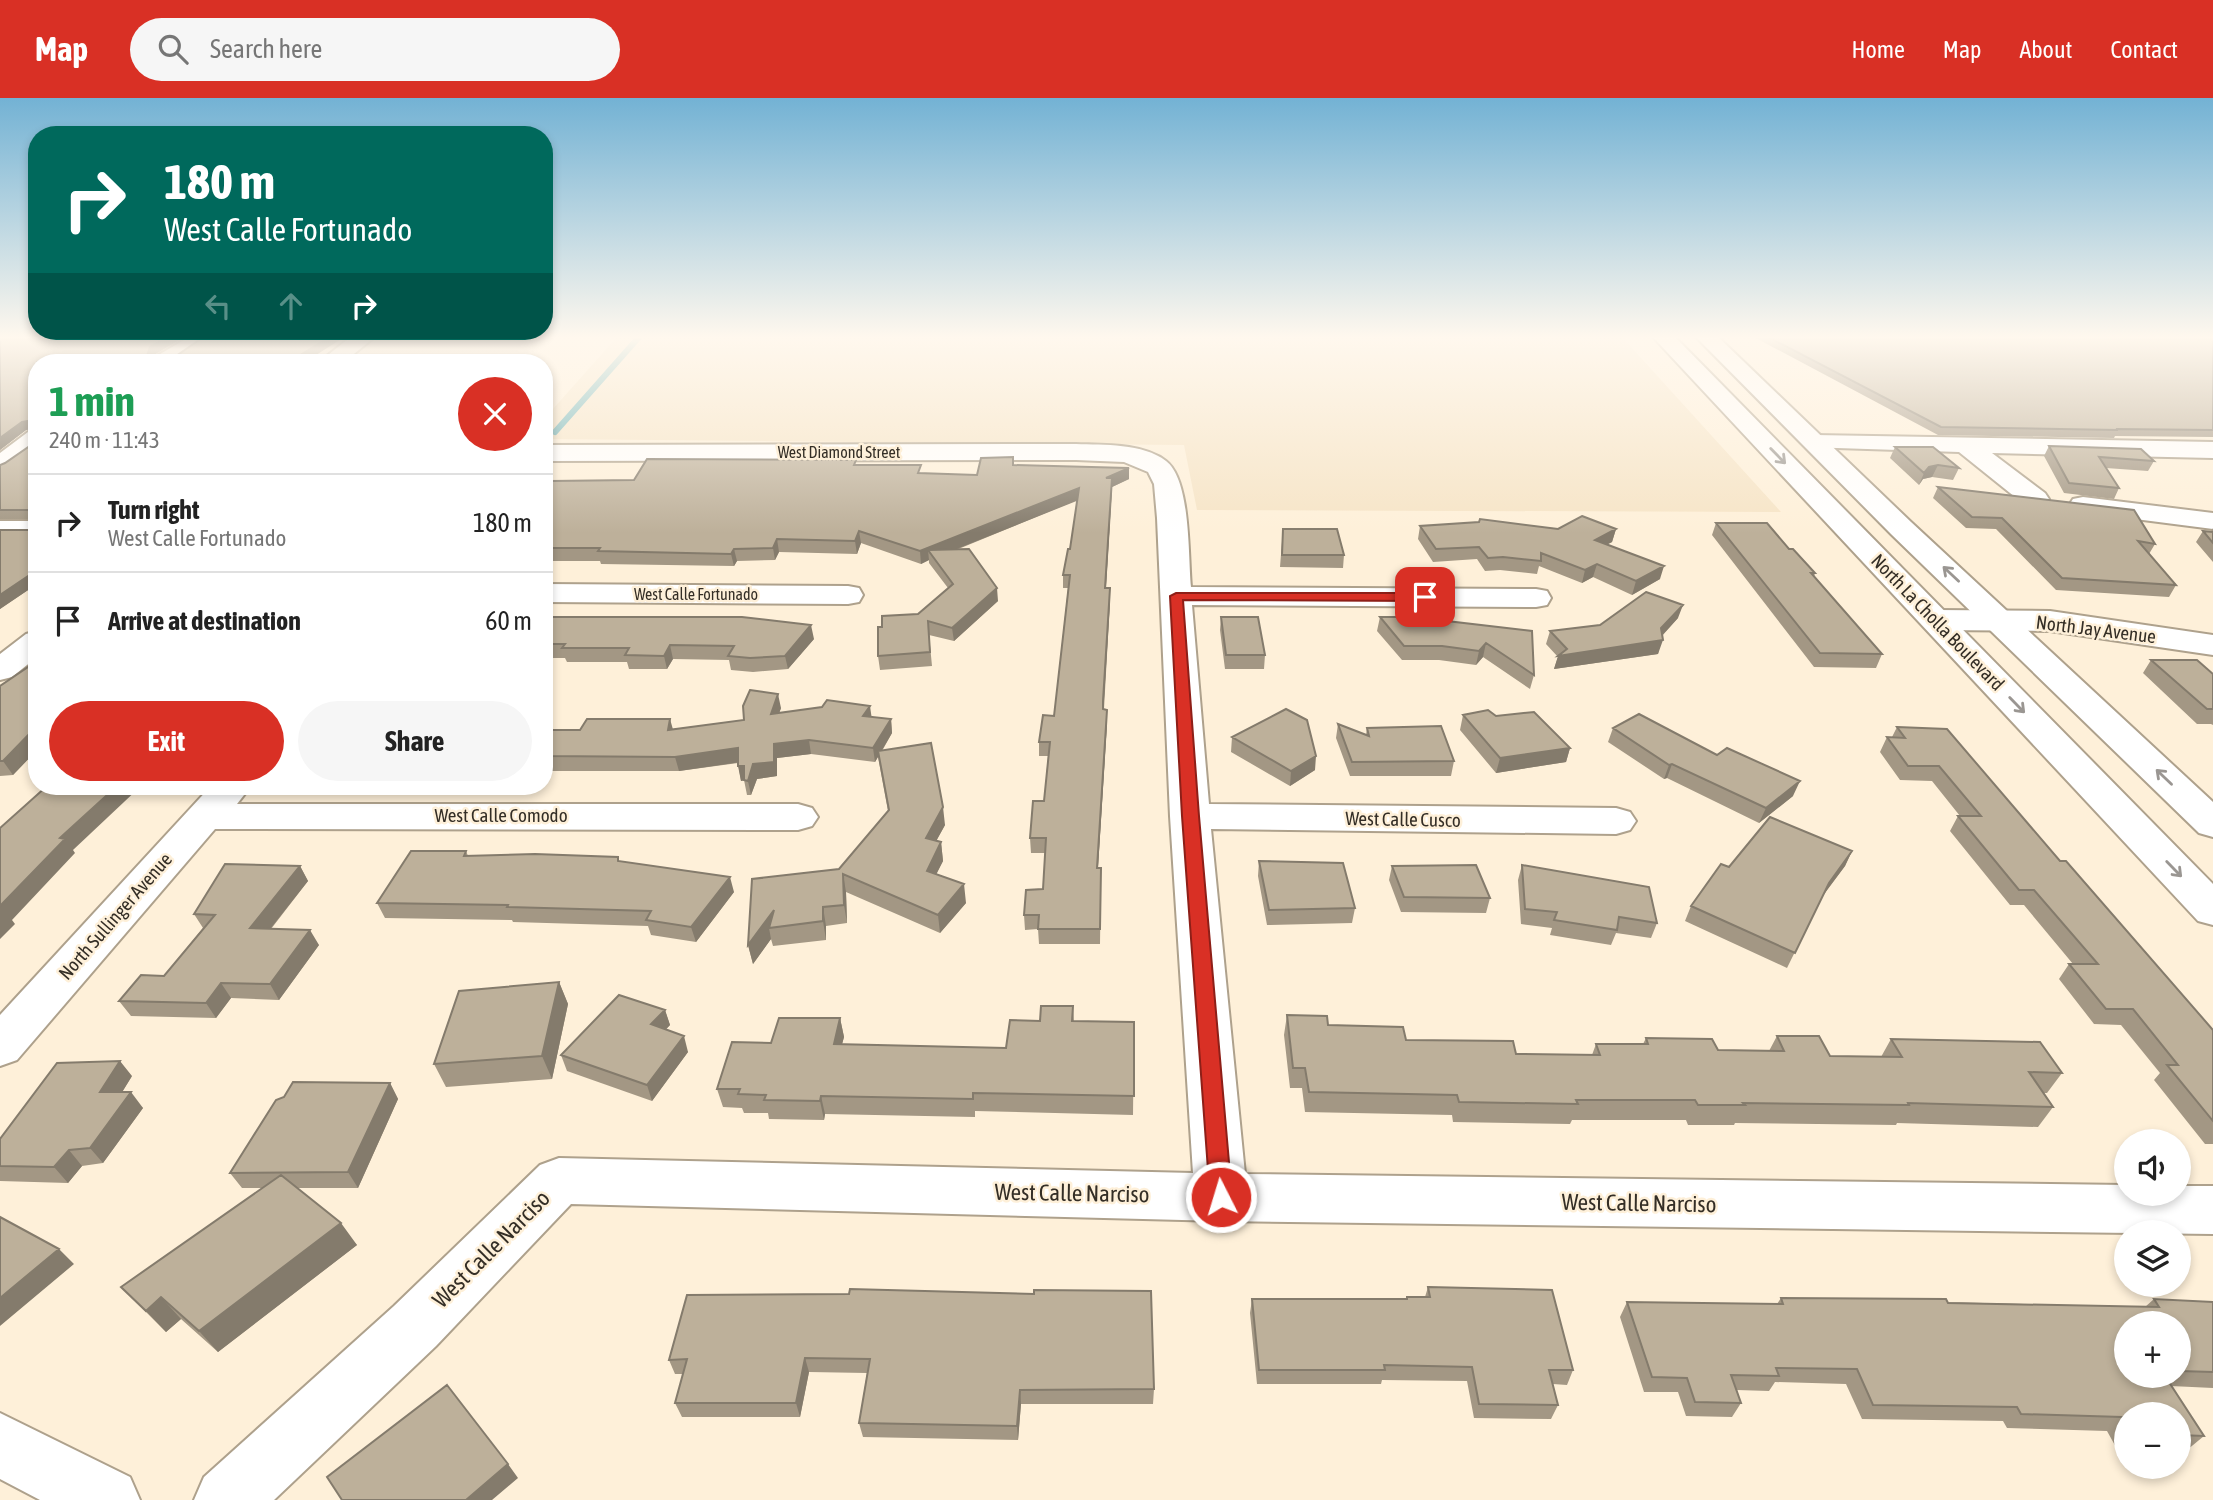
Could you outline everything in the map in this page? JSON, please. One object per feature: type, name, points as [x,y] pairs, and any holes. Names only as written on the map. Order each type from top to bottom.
[{"type":"street","name":"North La Cholla Boulevard","points":[[1725,401],[2213,910]]},
{"type":"street","name":"North La Cholla Boulevard","points":[[1773,401],[2213,824]]},
{"type":"street","points":[[1815,442],[2213,450]]},
{"type":"street","points":[[0,465],[28,445]]},
{"type":"street","points":[[1965,445],[2035,499]]},
{"type":"street","name":"West Diamond Street","points":[[553,453],[1076,452],[1133,456],[1155,465],[1165,476],[1176,596]]},
{"type":"street","points":[[0,465],[28,465]]},
{"type":"street","points":[[1984,493],[2213,521]]},
{"type":"street","points":[[0,529],[28,529]]},
{"type":"street","name":"West Calle Fortunado","points":[[553,593],[848,595]]},
{"type":"street","points":[[1221,1197],[1176,596],[1536,598]]},
{"type":"street","name":"North Jay Avenue","points":[[1936,620],[2050,621],[2213,645]]},
{"type":"street","points":[[0,670],[28,648]]},
{"type":"street","name":"North Sullinger Avenue","points":[[0,1047],[224,795]]},
{"type":"street","name":"West Calle Cusco","points":[[1191,816],[1616,821]]},
{"type":"street","name":"West Calle Comodo","points":[[203,817],[798,817]]},
{"type":"street","name":"West Calle Narciso","points":[[228,1500],[415,1326],[559,1181],[1221,1197],[2213,1210]]},
{"type":"street","points":[[0,1445],[107,1500]]},
{"type":"shaded area","points":[[560,401],[1680,401],[1781,512],[1197,510],[1184,445],[553,439],[553,409]]},
{"type":"building","points":[[0,401],[28,401],[28,421],[22,422],[0,438]]},
{"type":"building","points":[[1892,401],[2213,401],[2213,430],[1941,427]]},
{"type":"building","points":[[2049,446],[2141,449],[2154,461],[2099,457],[2119,488],[2069,483]]},
{"type":"building","points":[[28,447],[28,510],[0,510],[0,465]]},
{"type":"building","points":[[1895,447],[1933,447],[1959,468],[1938,465],[1929,467],[1924,473]]},
{"type":"building","points":[[1013,457],[1013,465],[1129,468],[1106,478],[1112,478],[1105,588],[1110,588],[1103,701],[1103,709],[1107,710],[1097,868],[1101,868],[1100,929],[1038,929],[1039,915],[1024,915],[1026,890],[1043,889],[1046,838],[1030,838],[1033,801],[1044,801],[1050,742],[1039,742],[1043,715],[1054,716],[1070,575],[1063,575],[1070,549],[1079,488],[920,551],[859,531],[855,541],[777,539],[773,548],[734,549],[731,554],[553,548],[553,481],[634,480],[647,459],[856,460],[854,465],[921,465],[918,473],[977,475],[981,458]]},
{"type":"building","points":[[1938,487],[2134,510],[2155,544],[2138,541],[2176,585],[2062,578],[2002,518],[1972,517]]},
{"type":"building","points":[[1582,516],[1616,529],[1595,540],[1664,566],[1636,581],[1597,564],[1585,570],[1541,553],[1541,561],[1488,558],[1479,547],[1436,549],[1420,526],[1479,522],[1480,519],[1558,529]]},
{"type":"building","points":[[1716,523],[1767,523],[1789,549],[1793,549],[1815,573],[1811,573],[1882,654],[1820,653]]},
{"type":"building","points":[[1283,529],[1337,529],[1344,555],[1282,555]]},
{"type":"building","points":[[0,530],[28,530],[28,576],[0,595]]},
{"type":"building","points":[[2203,531],[2213,532],[2213,543]]},
{"type":"building","points":[[969,549],[997,588],[952,628],[928,621],[930,652],[878,656],[878,627],[882,627],[882,616],[918,614],[953,584],[928,550]]},
{"type":"building","points":[[1646,592],[1683,605],[1661,628],[1663,640],[1558,656],[1567,649],[1550,631],[1600,625]]},
{"type":"building","points":[[553,617],[742,617],[811,625],[785,656],[728,656],[734,646],[670,645],[664,656],[625,655],[629,648],[562,648],[565,644],[553,644]]},
{"type":"building","points":[[1221,617],[1258,617],[1265,655],[1226,655]]},
{"type":"building","points":[[1380,617],[1446,617],[1447,621],[1532,631],[1534,675],[1486,643],[1479,651],[1442,646],[1404,646]]},
{"type":"building","points":[[2151,660],[2197,660],[2213,674],[2213,709],[2207,709]]},
{"type":"building","points":[[28,667],[28,735],[3,761],[0,761],[0,686]]},
{"type":"building","points":[[750,690],[778,694],[771,714],[822,707],[827,700],[870,706],[863,716],[891,719],[873,748],[809,740],[774,744],[774,762],[753,764],[748,781],[744,780],[744,766],[738,766],[738,748],[675,757],[553,756],[553,730],[580,730],[587,719],[670,719],[668,730],[744,720],[743,706]]},
{"type":"building","points":[[1286,709],[1307,720],[1316,756],[1291,771],[1232,737]]},
{"type":"building","points":[[1488,710],[1496,716],[1534,712],[1570,748],[1500,758],[1463,715]]},
{"type":"building","points":[[1639,714],[1717,755],[1727,748],[1800,781],[1766,808],[1672,764],[1669,765],[1613,728]]},
{"type":"building","points":[[1338,724],[1369,736],[1367,728],[1441,726],[1454,761],[1352,762]]},
{"type":"building","points":[[1897,727],[1947,729],[2060,861],[2066,861],[2213,1030],[2213,1121],[2167,1065],[2178,1065],[2133,1009],[2106,1009],[2069,964],[2098,964],[2034,890],[2019,890],[1958,816],[1981,816],[1939,766],[1908,766],[1887,737],[1905,738]]},
{"type":"building","points":[[931,743],[943,807],[926,838],[941,842],[927,871],[964,884],[938,915],[843,874],[844,905],[823,907],[823,921],[769,928],[774,910],[748,945],[752,879],[839,869],[889,810],[878,751]]},
{"type":"building","points":[[37,795],[107,795],[60,838],[65,839],[0,906],[0,828]]},
{"type":"building","points":[[1770,817],[1852,851],[1829,883],[1795,953],[1691,906],[1721,864],[1729,867]]},
{"type":"building","points":[[411,851],[466,851],[464,856],[535,854],[618,857],[618,861],[730,877],[691,927],[646,920],[651,911],[377,903]]},
{"type":"building","points":[[1259,861],[1343,863],[1355,908],[1269,910]]},
{"type":"building","points":[[225,864],[300,866],[250,928],[310,930],[270,984],[221,983],[206,1003],[119,1001],[141,975],[164,976],[215,915],[194,914]]},
{"type":"building","points":[[1476,865],[1490,898],[1404,897],[1392,866]]},
{"type":"building","points":[[1522,865],[1649,887],[1657,923],[1619,917],[1617,930],[1554,920],[1557,912],[1525,909]]},
{"type":"building","points":[[559,982],[542,1056],[434,1064],[459,991]]},
{"type":"building","points":[[619,995],[665,1010],[651,1024],[684,1036],[647,1085],[561,1055]]},
{"type":"building","points":[[1041,1006],[1073,1006],[1072,1021],[1134,1022],[1134,1096],[973,1093],[973,1099],[821,1096],[820,1101],[764,1100],[766,1095],[738,1094],[740,1089],[717,1089],[732,1042],[771,1043],[779,1018],[840,1018],[834,1044],[1006,1048],[1010,1020],[1040,1021]]},
{"type":"building","points":[[1287,1015],[1327,1016],[1328,1025],[1403,1027],[1406,1040],[1513,1041],[1516,1054],[1600,1055],[1596,1044],[1648,1044],[1646,1038],[1712,1039],[1718,1050],[1784,1051],[1777,1036],[1819,1036],[1830,1056],[1902,1057],[1891,1039],[2040,1042],[2062,1073],[2029,1072],[2053,1107],[1908,1103],[1909,1105],[1698,1105],[1695,1100],[1576,1100],[1578,1104],[1459,1102],[1457,1095],[1309,1092],[1305,1068],[1293,1068]]},
{"type":"building","points":[[120,1061],[100,1092],[131,1092],[90,1148],[69,1150],[54,1167],[0,1166],[0,1139],[57,1063]]},
{"type":"building","points":[[293,1082],[390,1083],[348,1172],[230,1173],[276,1100],[284,1097]]},
{"type":"building","points":[[281,1175],[341,1223],[199,1331],[161,1297],[146,1311],[121,1287]]},
{"type":"building","points":[[0,1217],[59,1249],[0,1298]]},
{"type":"building","points":[[1428,1287],[1552,1290],[1573,1370],[1549,1370],[1558,1405],[1479,1404],[1472,1367],[1384,1365],[1385,1370],[1259,1370],[1252,1299],[1407,1299],[1430,1297]]},
{"type":"building","points":[[850,1289],[1034,1294],[1034,1290],[1151,1291],[1154,1389],[1020,1390],[1017,1426],[859,1423],[870,1359],[805,1358],[796,1403],[675,1403],[687,1359],[669,1360],[687,1295],[849,1294]]},
{"type":"building","points":[[1781,1298],[1946,1299],[1948,1303],[2159,1307],[2154,1299],[2213,1302],[2213,1372],[2191,1371],[2191,1311],[2114,1311],[2114,1388],[2173,1388],[2182,1402],[2114,1402],[2114,1417],[2021,1414],[2017,1407],[1873,1405],[1857,1369],[1776,1368],[1779,1376],[1731,1375],[1741,1403],[1695,1402],[1687,1378],[1652,1377],[1627,1302],[1783,1304]]},
{"type":"building","points":[[447,1385],[508,1464],[466,1500],[342,1500],[327,1477]]},
{"type":"building","points":[[2191,1416],[2204,1436],[2191,1435]]},
{"type":"waterway","points":[[555,432],[582,401]]},
{"type":"route","points":[[1221,1197],[1176,596],[1425,597]]}]
